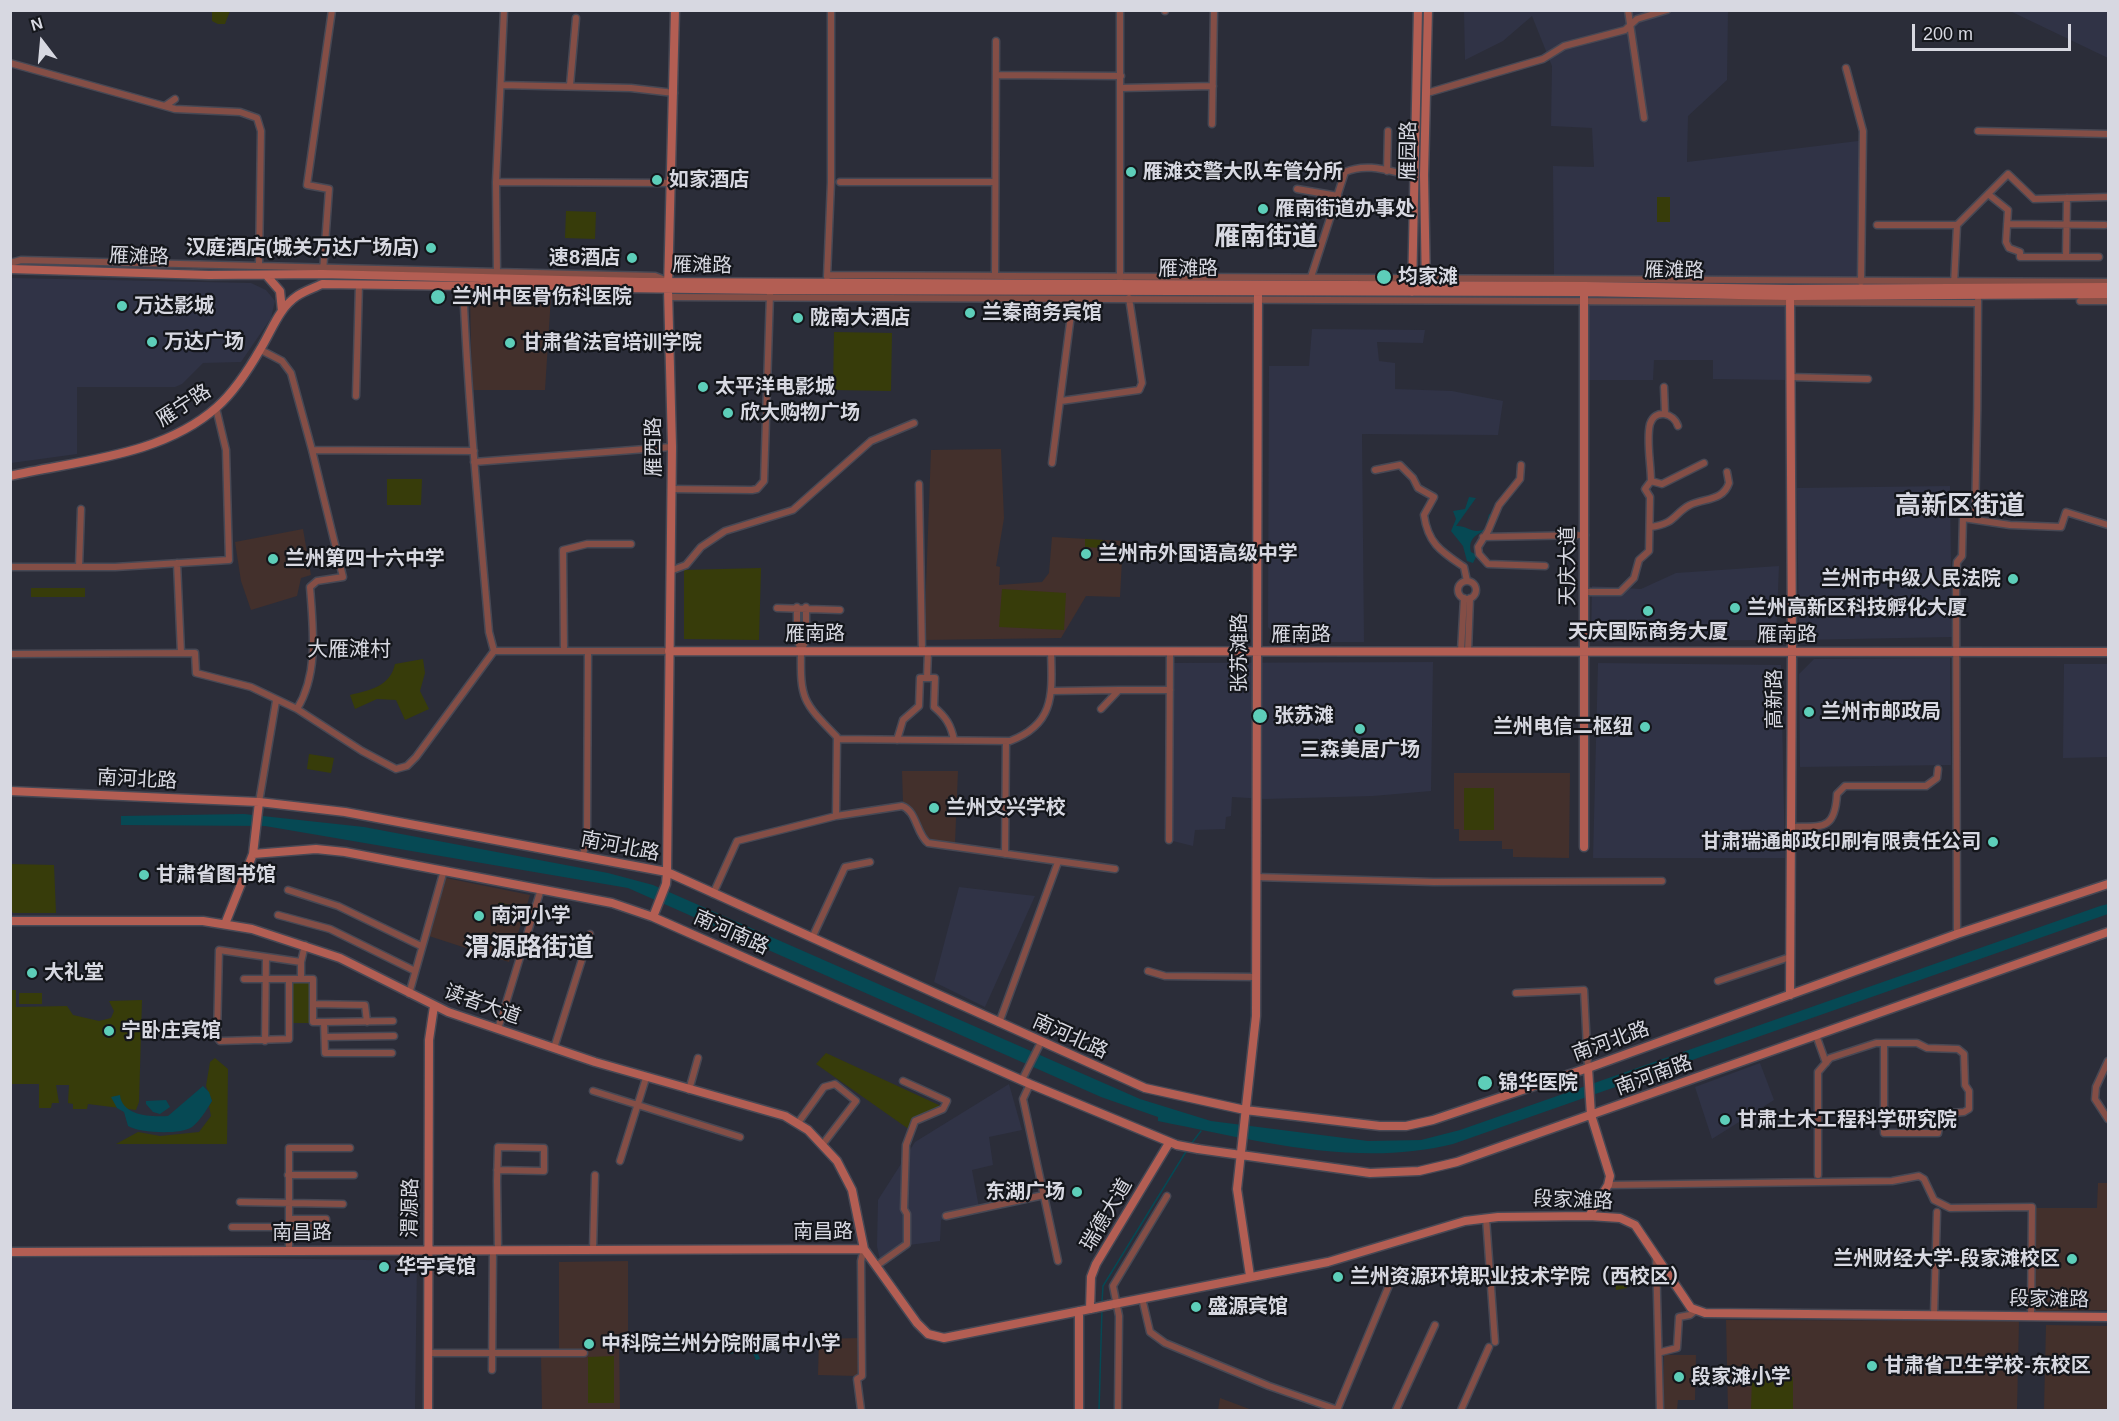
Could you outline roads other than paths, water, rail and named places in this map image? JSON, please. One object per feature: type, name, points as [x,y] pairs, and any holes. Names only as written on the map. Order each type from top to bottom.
[{"type":"main road","name":"雁西路","points":[[653,917],[666,884],[667,872],[672,447],[668,289],[675,10]]},
{"type":"main road","name":"雁园路","points":[[1412,289],[1418,10]]},
{"type":"main road","name":"雁园路","points":[[1426,285],[1424,175],[1428,10]]},
{"type":"main road","name":"雁滩路","points":[[10,269],[267,276],[323,271],[770,294],[827,283],[1120,284]]},
{"type":"main road","points":[[267,276],[280,291],[282,311]]},
{"type":"main road","name":"雁滩路","points":[[322,284],[464,285],[496,279]]},
{"type":"main road","name":"雁滩路","points":[[668,289],[827,283],[1011,280],[1258,289],[1412,289],[1426,285],[1584,292],[1790,296],[1954,288],[2109,287]]},
{"type":"main road","name":"雁宁路","points":[[10,476],[129,451],[157,442],[194,423],[216,408],[237,386],[261,350],[282,311],[297,295],[322,284]]},
{"type":"main road","name":"雁滩路","points":[[1790,296],[1856,284],[1954,288],[1978,299],[2109,294]]},
{"type":"main road","name":"张苏滩路","points":[[1240,1156],[1256,1016],[1258,289]]},
{"type":"main road","name":"天庆大道","points":[[1584,292],[1584,847]]},
{"type":"main road","name":"高新路","points":[[1790,296],[1792,652],[1790,995]]},
{"type":"main road","name":"雁南路","points":[[669,651],[2109,652]]},
{"type":"main road","name":"南河北路","points":[[10,791],[345,812],[667,872],[1145,1088],[1245,1110],[1380,1126],[1406,1126],[1433,1120],[1588,1072],[1957,934],[2109,884]]},
{"type":"main road","points":[[225,924],[253,854],[258,806]]},
{"type":"main road","name":"南河南路","points":[[253,854],[328,850],[612,903],[653,917],[1026,1082],[1173,1144],[1240,1156],[1370,1173],[1399,1174],[1457,1162],[2109,932]]},
{"type":"main road","name":"读者大道","points":[[10,921],[193,921],[225,924],[305,945],[340,958],[434,1006],[498,1029],[646,1078],[773,1112],[798,1123],[823,1144],[848,1179],[864,1248]]},
{"type":"main road","name":"渭源路","points":[[428,1410],[429,1040],[434,1006]]},
{"type":"main road","points":[[1588,1072],[1591,1115],[1607,1165],[1608,1185],[1589,1216]]},
{"type":"main road","name":"瑞德大道","points":[[1093,1308],[1091,1277],[1096,1264],[1173,1144]]},
{"type":"main road","points":[[1240,1156],[1239,1211],[1250,1276]]},
{"type":"main road","name":"段家滩路","points":[[1093,1308],[1328,1262],[1465,1221],[1486,1218],[1589,1216],[1620,1218],[1635,1225],[1691,1308],[1705,1313],[2109,1317]]},
{"type":"main road","name":"南昌路","points":[[10,1252],[864,1248],[917,1323],[928,1334],[944,1338],[1093,1308]]},
{"type":"main road","points":[[1078,1410],[1079,1311]]},
{"type":"street","points":[[10,263],[21,260],[259,265],[323,271],[329,189],[307,185],[332,10]]},
{"type":"street","points":[[496,279],[495,182],[504,10]]},
{"type":"street","points":[[827,283],[831,182],[831,10]]},
{"type":"street","points":[[1120,10],[1120,284]]},
{"type":"street","points":[[1212,124],[1214,10]]},
{"type":"street","points":[[1628,10],[1644,117]]},
{"type":"street","points":[[1426,93],[1543,59],[1564,46],[1625,30],[1637,20],[1667,10]]},
{"type":"street","points":[[570,85],[576,18]]},
{"type":"street","points":[[995,275],[996,41]]},
{"type":"street","points":[[10,63],[176,109],[247,112],[257,118],[261,131],[259,265]]},
{"type":"street","points":[[1846,68],[1863,131],[1856,284]]},
{"type":"street","points":[[996,75],[1121,76]]},
{"type":"street","points":[[501,85],[570,85],[674,93]]},
{"type":"street","points":[[1121,88],[1213,86]]},
{"type":"street","points":[[165,106],[175,99]]},
{"type":"street","points":[[1387,171],[1388,131]]},
{"type":"street","points":[[1978,131],[2109,134]]},
{"type":"street","points":[[1311,277],[1345,172],[1353,169],[1380,168],[1414,176]]},
{"type":"street","points":[[1954,288],[1957,225],[2008,174],[2034,199],[2109,197]]},
{"type":"street","points":[[495,182],[671,183]]},
{"type":"street","points":[[840,182],[995,182]]},
{"type":"street","points":[[1297,189],[1338,196]]},
{"type":"street","points":[[1988,194],[2008,210],[2006,242],[2009,248],[2020,252],[2020,257],[2099,257]]},
{"type":"street","points":[[2066,257],[2067,198]]},
{"type":"street","points":[[2007,224],[2104,225]]},
{"type":"street","points":[[1877,225],[1957,225]]},
{"type":"street","name":"雁滩路","points":[[827,283],[995,275],[1011,280]]},
{"type":"street","name":"雁滩路","points":[[1258,289],[1311,277],[1412,289],[1426,285],[1856,284]]},
{"type":"street","name":"雁滩路","points":[[1954,288],[2109,282]]},
{"type":"street","points":[[356,396],[359,285]]},
{"type":"street","points":[[10,654],[195,652],[196,673],[251,687],[276,701],[297,709],[362,752],[390,767],[401,768],[416,758],[494,651],[489,632],[474,462],[464,285]]},
{"type":"street","name":"雁滩路","points":[[770,294],[1129,298],[1258,289],[1412,289],[1978,299]]},
{"type":"street","points":[[671,489],[752,490],[757,489],[764,482],[770,294]]},
{"type":"street","points":[[1052,463],[1073,298]]},
{"type":"street","points":[[1061,400],[1112,396],[1139,390],[1142,382],[1129,298]]},
{"type":"street","points":[[1975,519],[1975,468],[1978,442],[1978,299]]},
{"type":"street","points":[[2080,302],[2109,301]]},
{"type":"street","points":[[261,350],[282,361],[291,373],[343,577],[317,581],[310,587],[313,636],[309,684],[297,709]]},
{"type":"street","points":[[1790,377],[1868,380]]},
{"type":"street","points":[[1664,387],[1665,413]]},
{"type":"street","points":[[10,567],[79,567],[229,560],[226,450],[216,408]]},
{"type":"street","points":[[1585,592],[1620,592],[1634,578],[1639,560],[1649,551],[1650,497],[1645,489],[1651,481],[1650,424],[1655,416],[1665,413],[1674,417],[1678,426]]},
{"type":"street","points":[[670,571],[686,565],[701,547],[725,531],[793,510],[871,441],[914,423]]},
{"type":"street","points":[[474,462],[672,447]]},
{"type":"street","points":[[312,450],[322,448],[474,451]]},
{"type":"street","points":[[1651,481],[1662,484],[1704,463]]},
{"type":"street","points":[[1374,470],[1400,465],[1408,472],[1418,488],[1434,497],[1424,515],[1428,533],[1443,554],[1464,567],[1467,581]]},
{"type":"street","points":[[1521,465],[1520,479],[1499,505],[1478,547],[1479,554],[1488,564],[1545,566]]},
{"type":"street","points":[[1650,527],[1662,526],[1673,520],[1688,506],[1719,496],[1727,489],[1727,472]]},
{"type":"street","points":[[919,484],[927,678]]},
{"type":"street","points":[[79,567],[81,509]]},
{"type":"street","points":[[1957,934],[1957,562],[1962,556],[1964,518],[2010,525],[2061,527],[2066,512],[2109,525]]},
{"type":"street","points":[[1483,537],[1585,535]]},
{"type":"street","points":[[564,651],[563,550],[587,544],[631,544]]},
{"type":"street","points":[[177,563],[181,653]]},
{"type":"street","points":[[1465,651],[1467,598],[1476,590],[1473,584],[1467,581]]},
{"type":"street","points":[[1467,581],[1459,587],[1459,594],[1467,598]]},
{"type":"street","points":[[777,608],[840,610]]},
{"type":"street","points":[[797,608],[797,638],[801,651],[801,690],[810,711],[837,739],[836,816]]},
{"type":"street","points":[[801,651],[806,640],[806,608]]},
{"type":"street","name":"雁南路","points":[[494,651],[669,651]]},
{"type":"street","points":[[582,856],[587,833],[588,651]]},
{"type":"street","points":[[837,739],[1006,741],[1024,735],[1048,710],[1052,691],[1051,651]]},
{"type":"street","points":[[1169,840],[1170,651]]},
{"type":"street","points":[[897,740],[903,720],[918,706],[920,678],[935,678],[934,707],[951,727],[954,740]]},
{"type":"street","points":[[1101,709],[1119,690]]},
{"type":"street","points":[[1052,691],[1170,690]]},
{"type":"street","points":[[258,806],[276,701]]},
{"type":"street","points":[[1005,854],[1006,741]]},
{"type":"street","points":[[1790,827],[1820,826],[1831,821],[1836,811],[1837,794],[1845,786],[1926,786],[1937,778],[1938,769]]},
{"type":"street","points":[[713,894],[736,841],[836,816],[902,806],[911,813],[920,834],[928,843],[1115,869]]},
{"type":"street","points":[[812,938],[845,867],[870,862]]},
{"type":"street","points":[[999,1023],[1058,862]]},
{"type":"street","points":[[409,994],[444,870]]},
{"type":"street","points":[[1256,877],[1402,882],[1662,881]]},
{"type":"street","points":[[498,1029],[541,888]]},
{"type":"street","points":[[288,890],[338,906],[422,946]]},
{"type":"street","points":[[278,915],[330,929],[415,971]]},
{"type":"street","points":[[554,1048],[590,934]]},
{"type":"street","points":[[301,979],[301,962],[305,945]]},
{"type":"street","points":[[289,979],[290,1039],[220,1041],[217,1037],[219,950],[301,962]]},
{"type":"street","points":[[265,1041],[266,957]]},
{"type":"street","points":[[1718,981],[1790,957]]},
{"type":"street","points":[[1148,971],[1165,976],[1256,977]]},
{"type":"street","points":[[244,979],[313,979],[313,1022],[393,1021]]},
{"type":"street","points":[[1516,993],[1584,990],[1588,1072]]},
{"type":"street","points":[[313,1004],[365,1005],[367,1022]]},
{"type":"street","points":[[324,1022],[325,1053],[392,1053]]},
{"type":"street","points":[[1816,1035],[1826,1063]]},
{"type":"street","points":[[325,1037],[394,1036]]},
{"type":"street","points":[[1041,1042],[1028,1068],[1023,1099],[1058,1261]]},
{"type":"street","points":[[1818,1174],[1818,1072],[1830,1058],[1884,1044],[1917,1043],[1927,1048],[1961,1050],[1965,1057],[1965,1085],[1970,1095],[1969,1109],[1964,1112],[1941,1114],[1938,1133],[1884,1133],[1884,1044]]},
{"type":"street","points":[[689,1090],[698,1058]]},
{"type":"street","points":[[2109,1061],[2096,1087],[2095,1099],[2109,1119]]},
{"type":"street","points":[[620,1161],[646,1078]]},
{"type":"street","points":[[876,1266],[907,1244],[907,1214],[904,1209],[906,1145],[915,1121],[943,1110],[946,1101],[903,1081]]},
{"type":"street","points":[[798,1123],[824,1087],[835,1084],[856,1101],[823,1144]]},
{"type":"street","points":[[593,1091],[740,1137]]},
{"type":"street","points":[[492,1370],[492,1353],[497,1170],[498,1147],[544,1148],[543,1170],[497,1170]]},
{"type":"street","points":[[289,1250],[289,1148],[350,1148]]},
{"type":"street","points":[[288,1175],[354,1175]]},
{"type":"street","points":[[593,1249],[595,1175]]},
{"type":"street","points":[[1608,1185],[1892,1181],[1919,1176],[1924,1179],[1934,1200],[1950,1208],[2032,1207],[2031,1316]]},
{"type":"street","points":[[946,1216],[1044,1195]]},
{"type":"street","points":[[1118,1410],[1113,1286],[1167,1196]]},
{"type":"street","points":[[240,1202],[343,1204]]},
{"type":"street","points":[[1934,1315],[1937,1212]]},
{"type":"street","points":[[232,1227],[326,1227],[326,1219],[288,1218]]},
{"type":"street","points":[[1486,1218],[1496,1342]]},
{"type":"street","points":[[861,1410],[857,1379],[862,1376],[861,1261],[864,1248]]},
{"type":"street","points":[[1656,1257],[1655,1291],[1660,1352],[1660,1410]]},
{"type":"street","points":[[1142,1298],[1150,1332],[1165,1343],[1269,1386],[1338,1410],[1389,1283]]},
{"type":"street","points":[[1660,1352],[1677,1348],[1679,1317],[1689,1315],[1696,1310]]},
{"type":"street","points":[[1396,1410],[1435,1325]]},
{"type":"street","points":[[1461,1410],[1489,1347]]},
{"type":"street","points":[[428,1353],[584,1353]]},
{"type":"waterway","points":[[1191,1144],[1201,1131]]},
{"type":"waterway","points":[[1102,1302],[1103,1286],[1187,1150]]},
{"type":"waterway","points":[[1099,1410],[1102,1309]]},
{"type":"place","name":"雁滩交警大队车管分所","points":[[1131,172]]},
{"type":"place","name":"如家酒店","points":[[657,180]]},
{"type":"place","name":"雁南街道办事处","points":[[1263,209]]},
{"type":"place","name":"汉庭酒店(城关万达广场店)","points":[[431,248]]},
{"type":"place","name":"速8酒店","points":[[632,258]]},
{"type":"place","name":"均家滩","points":[[1384,277]]},
{"type":"place","name":"兰州中医骨伤科医院","points":[[438,297]]},
{"type":"place","name":"万达影城","points":[[122,306]]},
{"type":"place","name":"兰秦商务宾馆","points":[[970,313]]},
{"type":"place","name":"陇南大酒店","points":[[798,318]]},
{"type":"place","name":"万达广场","points":[[152,342]]},
{"type":"place","name":"甘肃省法官培训学院","points":[[510,343]]},
{"type":"place","name":"太平洋电影城","points":[[703,387]]},
{"type":"place","name":"欣大购物广场","points":[[728,413]]},
{"type":"place","name":"兰州市外国语高级中学","points":[[1086,554]]},
{"type":"place","name":"兰州第四十六中学","points":[[273,559]]},
{"type":"place","name":"兰州市中级人民法院","points":[[2013,579]]},
{"type":"place","name":"兰州高新区科技孵化大厦","points":[[1735,608]]},
{"type":"place","name":"天庆国际商务大厦","points":[[1648,611]]},
{"type":"place","name":"兰州市邮政局","points":[[1809,712]]},
{"type":"place","name":"张苏滩","points":[[1260,716]]},
{"type":"place","name":"兰州电信二枢纽","points":[[1645,727]]},
{"type":"place","name":"三森美居广场","points":[[1360,729]]},
{"type":"place","name":"兰州文兴学校","points":[[934,808]]},
{"type":"place","name":"甘肃瑞通邮政印刷有限责任公司","points":[[1993,842]]},
{"type":"place","name":"甘肃省图书馆","points":[[144,875]]},
{"type":"place","name":"南河小学","points":[[479,916]]},
{"type":"place","name":"大礼堂","points":[[32,973]]},
{"type":"place","name":"宁卧庄宾馆","points":[[109,1031]]},
{"type":"place","name":"锦华医院","points":[[1485,1083]]},
{"type":"place","name":"甘肃土木工程科学研究院","points":[[1725,1120]]},
{"type":"place","name":"东湖广场","points":[[1077,1192]]},
{"type":"place","name":"兰州财经大学-段家滩校区","points":[[2072,1259]]},
{"type":"place","name":"华宇宾馆","points":[[384,1267]]},
{"type":"place","name":"兰州资源环境职业技术学院（西校区）","points":[[1338,1277]]},
{"type":"place","name":"盛源宾馆","points":[[1196,1307]]},
{"type":"place","name":"中科院兰州分院附属中小学","points":[[589,1344]]},
{"type":"place","name":"甘肃省卫生学校-东校区","points":[[1872,1366]]},
{"type":"place","name":"段家滩小学","points":[[1679,1377]]},
{"type":"district","name":"雁南街道","points":[[1266,238]]},
{"type":"district","name":"高新区街道","points":[[1960,507]]},
{"type":"district","name":"大雁滩村","points":[[349,650]]},
{"type":"district","name":"渭源路街道","points":[[529,949]]}]
